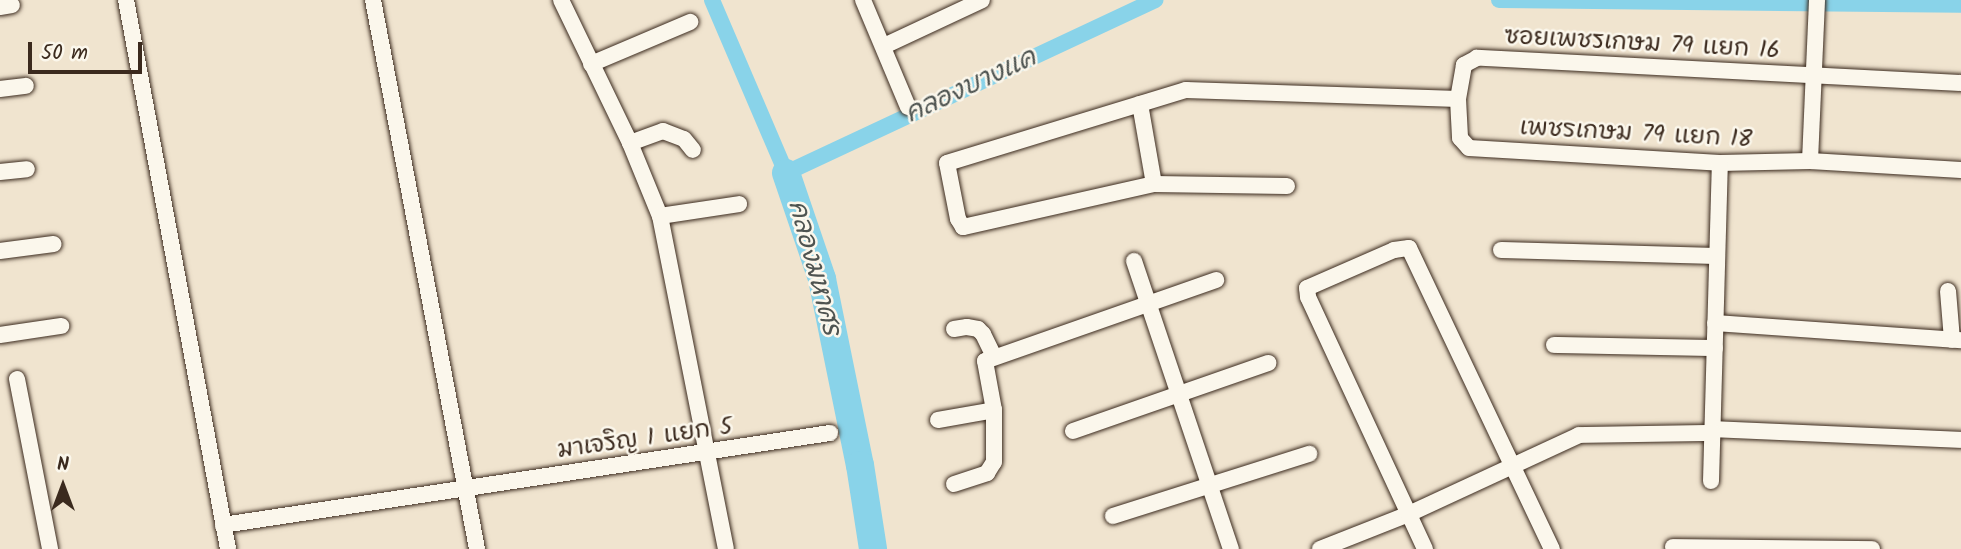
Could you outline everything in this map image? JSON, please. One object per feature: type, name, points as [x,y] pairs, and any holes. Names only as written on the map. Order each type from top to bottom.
[{"type":"street","points":[[125,0],[228,549]]},
{"type":"street","points":[[373,0],[477,549]]},
{"type":"street","points":[[561,0],[630,142],[660,216],[726,549]]},
{"type":"street","points":[[863,0],[908,107]]},
{"type":"street","points":[[884,46],[982,0]]},
{"type":"street","points":[[1810,161],[1817,0]]},
{"type":"street","points":[[591,64],[690,22]]},
{"type":"street","name":"ซอยเพชรเกษม 79 แยก 16","points":[[1458,99],[1464,65],[1477,58],[1961,83]]},
{"type":"street","points":[[0,89],[26,86]]},
{"type":"street","points":[[1287,186],[1154,184],[963,227],[958,219],[947,175],[947,163],[1186,90],[1458,99]]},
{"type":"street","name":"เพชรเกษม 79 แยก 18","points":[[1458,99],[1462,144],[1469,148],[1720,163],[1810,161],[1961,170]]},
{"type":"street","points":[[1140,104],[1154,184]]},
{"type":"street","points":[[630,142],[663,131],[684,139],[693,150]]},
{"type":"street","points":[[1711,481],[1720,163]]},
{"type":"street","points":[[0,172],[27,169]]},
{"type":"street","points":[[660,216],[739,204]]},
{"type":"street","points":[[0,251],[54,244]]},
{"type":"street","points":[[1425,549],[1308,297],[1307,288],[1394,250],[1409,248],[1552,549]]},
{"type":"street","points":[[1501,250],[1717,256]]},
{"type":"street","points":[[1134,261],[1231,549]]},
{"type":"street","points":[[954,484],[992,469],[996,450],[994,410],[985,361],[1216,279]]},
{"type":"street","points":[[1715,323],[1957,340],[1948,291]]},
{"type":"street","points":[[0,334],[61,326]]},
{"type":"street","points":[[954,329],[978,329],[994,357]]},
{"type":"street","points":[[1554,345],[1715,348]]},
{"type":"street","points":[[1073,431],[1268,363]]},
{"type":"street","points":[[18,379],[50,549]]},
{"type":"street","points":[[938,420],[994,410]]},
{"type":"street","points":[[1320,549],[1409,514],[1579,435],[1713,431],[1961,440]]},
{"type":"street","name":"มาเจริญ 1 แยก 5","points":[[223,525],[830,433]]},
{"type":"street","points":[[1113,516],[1310,454]]},
{"type":"street","points":[[1673,547],[1872,549]]},
{"type":"waterway","name":"คลองบางแค","points":[[712,0],[786,173],[1155,0]]},
{"type":"waterway","name":"คลองบางแค","points":[[1499,0],[1961,5]]},
{"type":"waterway","name":"คลองมหาศร","points":[[786,173],[822,279],[860,465],[873,549]]}]
